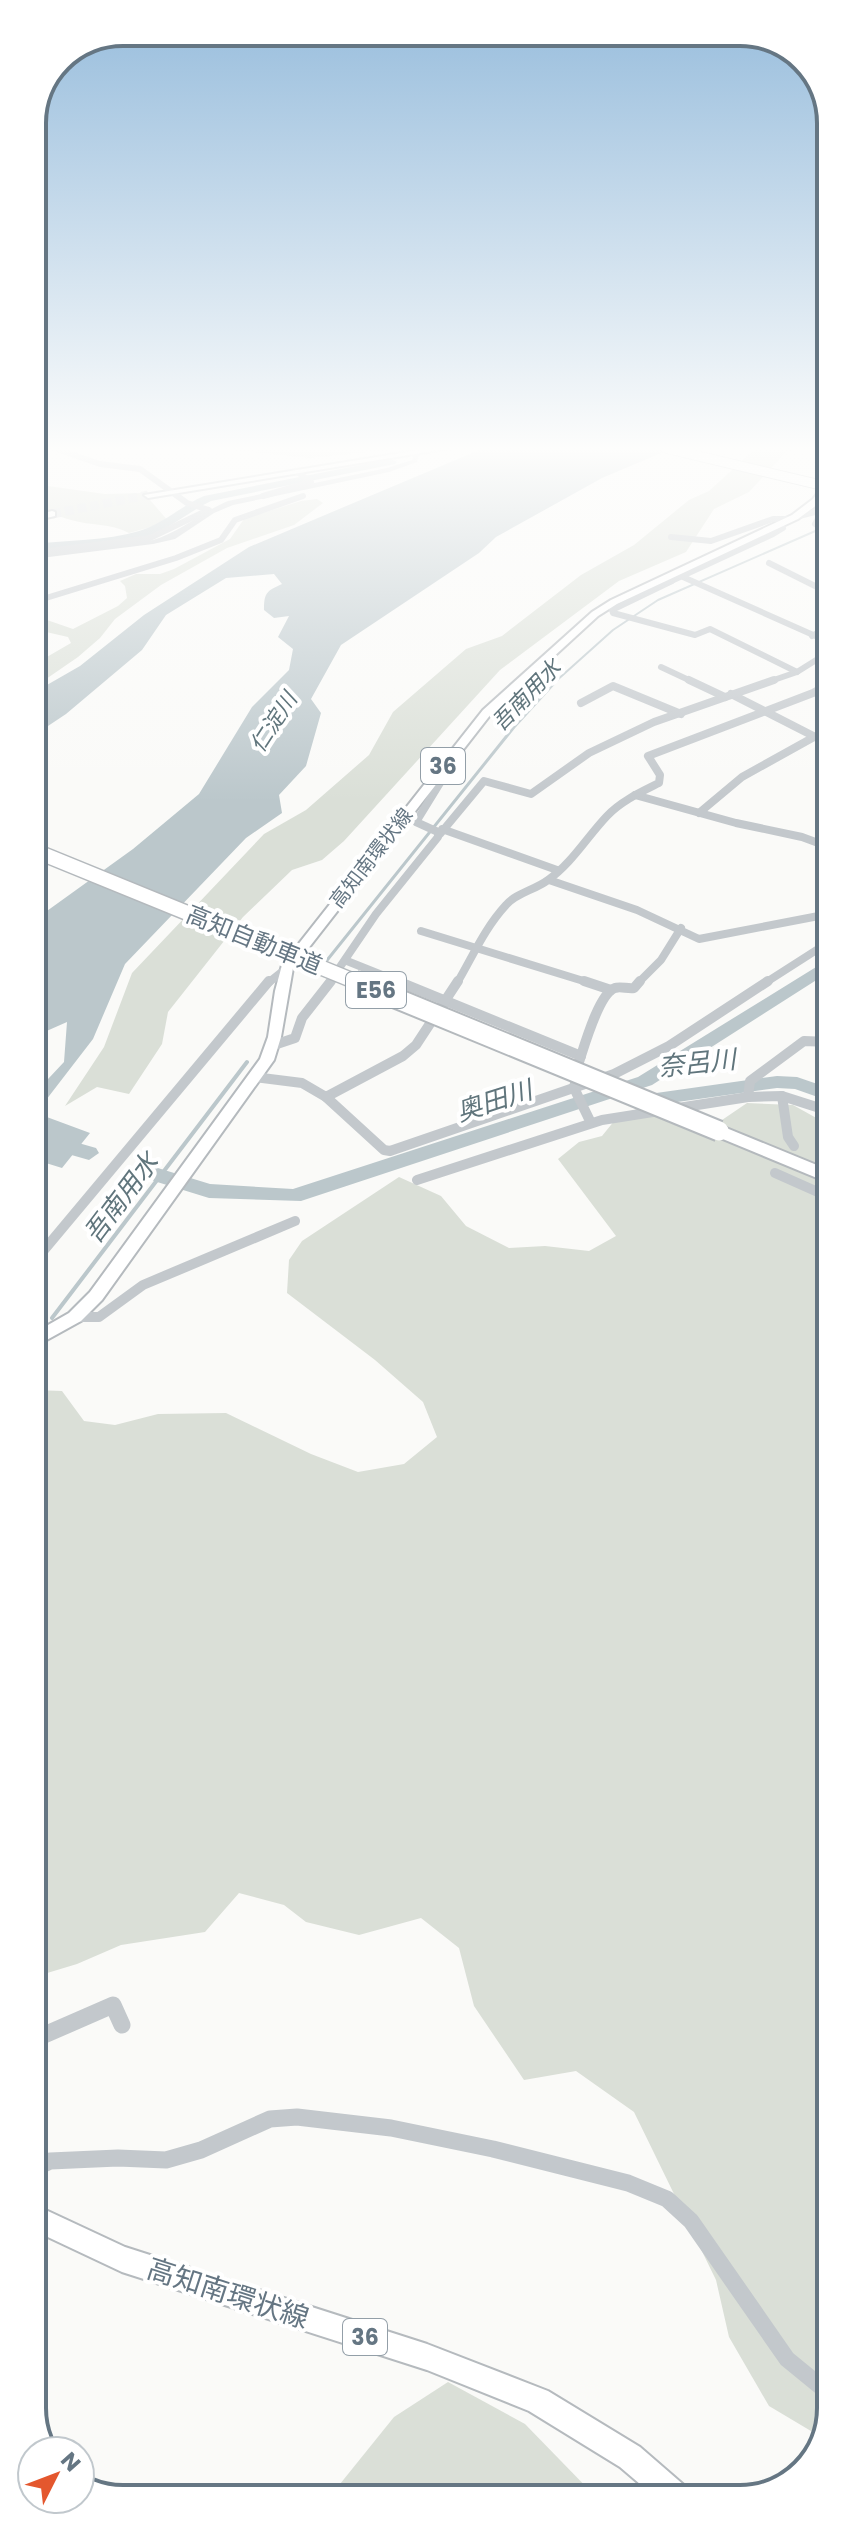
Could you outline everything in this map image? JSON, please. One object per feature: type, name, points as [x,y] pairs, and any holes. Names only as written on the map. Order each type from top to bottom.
[{"type":"highway","name":"高知自動車道","points":[[46,855],[817,1172]]},
{"type":"main road","name":"高知南環状線","points":[[46,1334],[75,1317],[96,1296],[254,1077],[274,1045],[279,995],[287,968],[473,728],[595,614],[689,566]]},
{"type":"main road","name":"高知南環状線","points":[[46,2223],[122,2259],[427,2357],[538,2401],[630,2457],[662,2485]]},
{"type":"street","points":[[46,598],[150,566]]},
{"type":"street","points":[[636,591],[672,581],[706,566]]},
{"type":"street","points":[[775,566],[817,587]]},
{"type":"street","points":[[683,577],[817,638]]},
{"type":"street","points":[[672,581],[612,610],[613,613],[695,635],[710,629],[797,672]]},
{"type":"street","points":[[812,636],[817,633]]},
{"type":"street","points":[[274,1045],[295,1038],[302,1018],[347,961],[376,914],[484,781],[531,794],[589,753],[654,722],[797,672],[817,660]]},
{"type":"street","points":[[661,667],[817,738]]},
{"type":"street","points":[[581,703],[613,686],[681,714]]},
{"type":"street","points":[[326,1097],[403,1056],[416,1045],[447,1000],[470,961],[473,950],[508,902],[549,880],[581,849],[608,814],[659,783],[658,770],[648,756],[817,689]]},
{"type":"street","points":[[473,728],[416,824],[557,870]]},
{"type":"street","points":[[699,813],[742,777],[814,737]]},
{"type":"street","points":[[635,795],[817,843]]},
{"type":"street","points":[[549,880],[681,928],[699,939],[817,916]]},
{"type":"street","points":[[421,931],[473,950],[611,990],[634,988],[661,960],[681,928]]},
{"type":"street","points":[[254,1077],[302,1083],[326,1097],[384,1150],[390,1151],[614,1074],[669,1046],[817,950]]},
{"type":"street","points":[[347,961],[581,1056]]},
{"type":"street","points":[[46,1248],[273,977],[287,968]]},
{"type":"street","points":[[591,1123],[574,1088],[588,1032],[611,990]]},
{"type":"street","points":[[748,1097],[750,1081],[804,1041],[817,1042]]},
{"type":"street","points":[[782,1096],[788,1137],[794,1146]]},
{"type":"street","points":[[417,1180],[591,1123],[748,1097],[782,1096],[817,1107]]},
{"type":"street","points":[[647,1114],[659,1102]]},
{"type":"street","points":[[775,1173],[817,1192]]},
{"type":"street","points":[[75,1317],[99,1317],[143,1285],[295,1221]]},
{"type":"street","points":[[46,2034],[113,2005],[122,2025]]},
{"type":"street","points":[[46,2163],[118,2158],[166,2160],[201,2150],[270,2119],[297,2117],[391,2128],[493,2149],[628,2183],[667,2199],[691,2221],[787,2359],[817,2384]]},
{"type":"shaded area","points":[[195,566],[161,585],[115,619],[100,638],[46,679],[46,657],[71,643],[68,637],[46,632],[46,619],[73,629],[118,606],[127,598],[125,586],[120,581],[136,574],[160,574]]},
{"type":"shaded area","points":[[597,566],[653,566],[619,581],[500,670],[344,841],[322,860],[292,870],[243,917],[168,1012],[162,1044],[129,1094],[97,1087],[65,1106],[104,1047],[132,973],[264,834],[306,810],[369,755],[393,712],[466,649],[502,636]]},
{"type":"shaded area","points":[[747,1103],[793,1105],[817,1118],[817,2408],[813,2432],[769,2406],[729,2337],[716,2280],[634,2112],[576,2071],[524,2080],[474,2006],[459,1948],[421,1918],[359,1935],[306,1922],[284,1905],[239,1893],[205,1932],[121,1945],[46,1973],[46,1390],[62,1391],[84,1421],[115,1425],[158,1414],[226,1413],[311,1454],[358,1472],[404,1464],[437,1437],[423,1402],[375,1360],[287,1293],[289,1260],[302,1241],[399,1177],[441,1196],[466,1226],[509,1248],[545,1246],[589,1251],[616,1236],[558,1159],[579,1142],[602,1136],[619,1115],[649,1105],[722,1120]]},
{"type":"shaded area","points":[[448,2382],[525,2424],[584,2485],[340,2485],[394,2417]]},
{"type":"water","name":"仁淀川","points":[[219,566],[459,566],[341,645],[311,699],[321,713],[306,766],[279,795],[282,813],[246,838],[125,964],[93,1039],[46,1100],[46,1081],[64,1062],[67,1022],[46,1031],[46,912],[133,849],[199,794],[252,707],[289,670],[293,649],[278,637],[289,616],[274,618],[264,610],[267,593],[282,584],[274,574],[226,578],[166,615],[142,650],[46,727],[46,686],[80,666],[144,615]]},
{"type":"water","name":"仁淀川","points":[[46,1117],[90,1133],[62,1168],[46,1163]]},
{"type":"waterway","name":"吾南用水","points":[[556,681],[613,630],[658,600],[735,566]]},
{"type":"waterway","name":"吾南用水","points":[[316,974],[514,727],[556,681]]},
{"type":"waterway","name":"奥田川","points":[[148,1172],[209,1191],[294,1196],[645,1081],[817,972]]},
{"type":"waterway","name":"吾南用水","points":[[52,1318],[247,1062]]},
{"type":"waterway","name":"奈呂川","points":[[635,1102],[777,1082],[797,1083],[817,1090]]},
{"type":"waterway","name":"奥田川","points":[[46,1141],[89,1153]]}]
